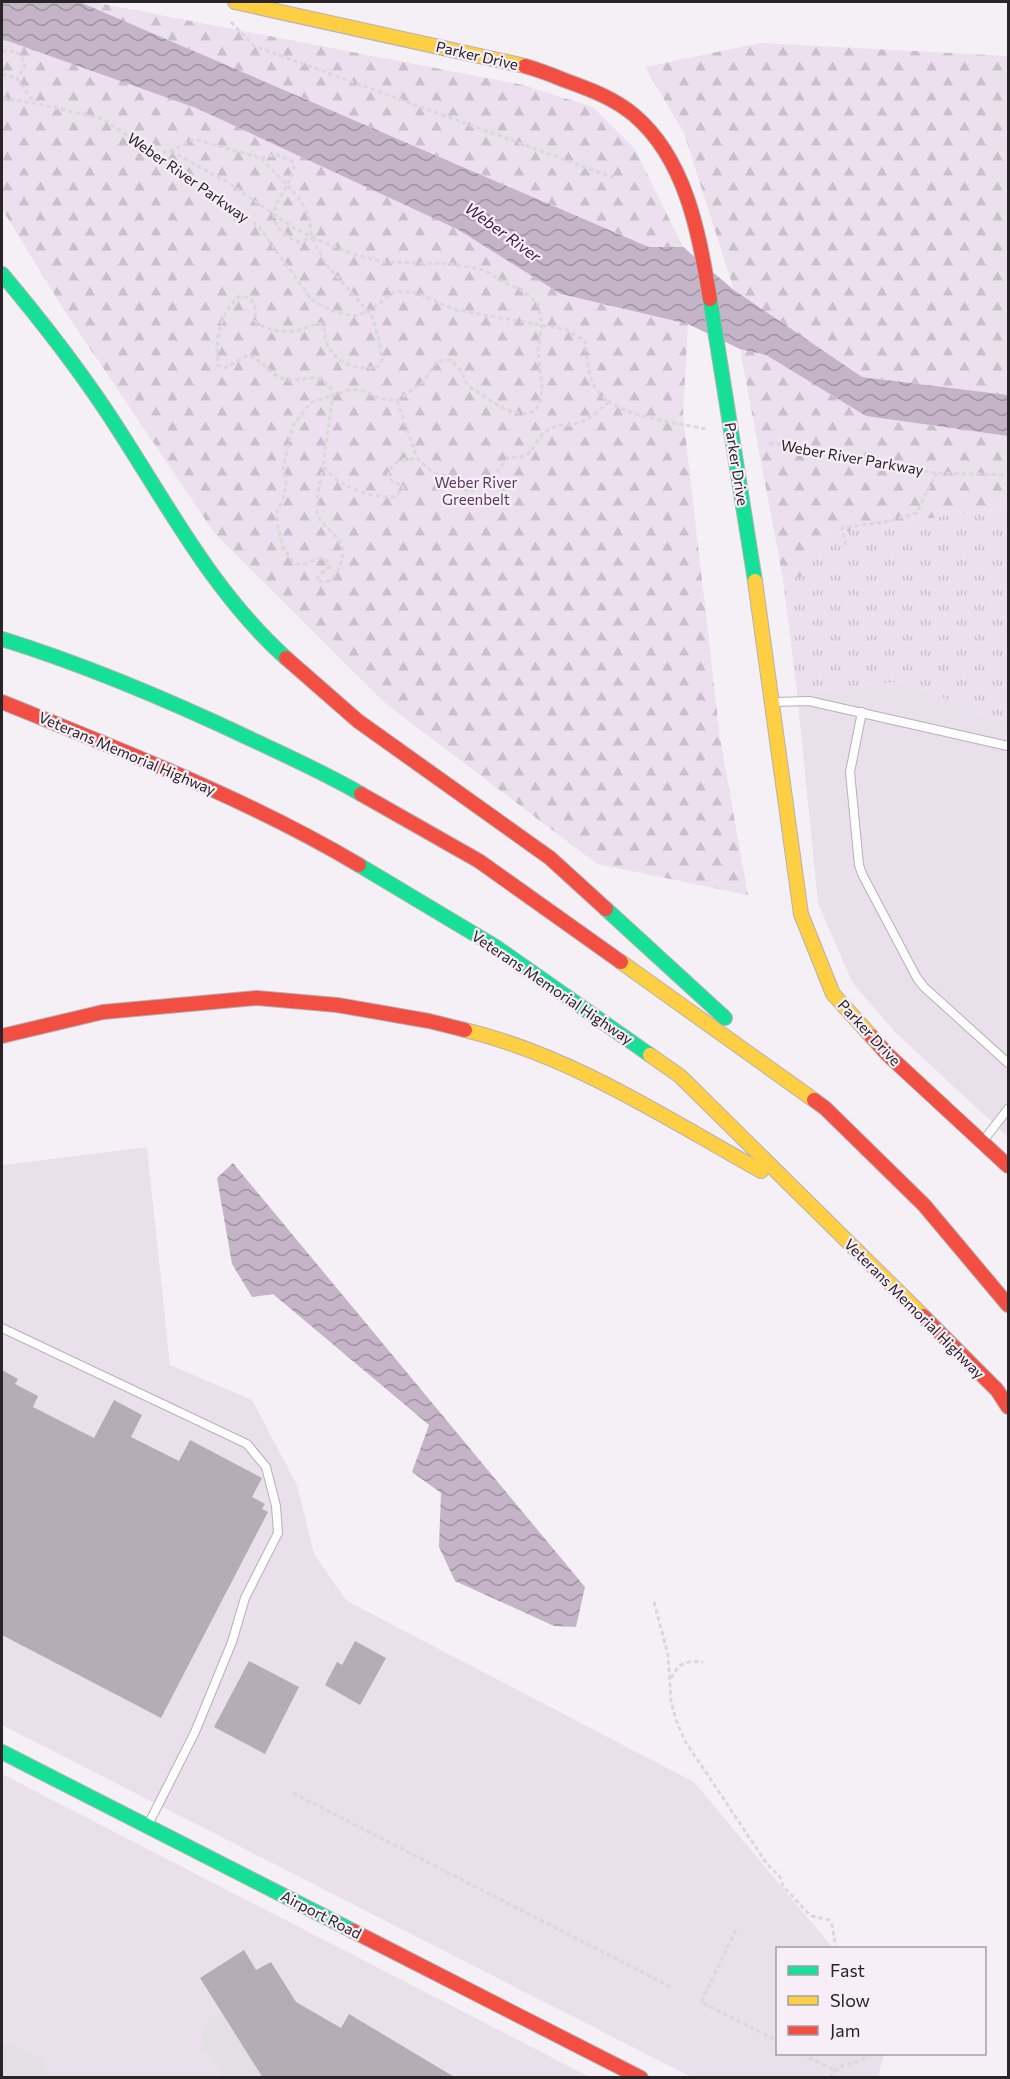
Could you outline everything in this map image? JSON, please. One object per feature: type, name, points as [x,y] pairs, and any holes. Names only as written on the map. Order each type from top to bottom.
[{"type":"main road","name":"Parker Drive","points":[[235,2],[529,68],[599,93],[634,116],[661,144],[686,193],[702,251],[761,615],[801,914],[833,994],[887,1054],[1008,1166]]},
{"type":"main road","points":[[2,274],[29,306],[106,410],[193,547],[235,603],[273,646],[358,721],[550,858],[825,1108],[924,1205],[1008,1305]]},
{"type":"main road","points":[[2,639],[56,657],[203,716],[335,779],[479,861],[825,1108]]},
{"type":"main road","name":"Veterans Memorial Highway","points":[[2,702],[156,764],[315,838],[496,947],[680,1076],[997,1390],[1008,1407]]},
{"type":"main road","points":[[2,1036],[103,1012],[257,998],[337,1005],[429,1020],[503,1039],[578,1070],[791,1188]]},
{"type":"main road","name":"Airport Road","points":[[2,1752],[641,2078]]},
{"type":"lane","points":[[773,702],[808,701],[1008,746]]},
{"type":"lane","points":[[862,712],[850,778],[859,865],[862,874],[917,978],[1008,1063]]},
{"type":"lane","points":[[982,1142],[1008,1109]]},
{"type":"lane","points":[[2,1328],[247,1444],[266,1467],[276,1506],[278,1533],[245,1598],[232,1642],[195,1732],[147,1826]]},
{"type":"path","points":[[225,16],[254,46],[615,178]]},
{"type":"path","points":[[2,51],[15,51],[22,56],[25,66],[17,79]]},
{"type":"path","points":[[2,74],[17,79],[34,103]]},
{"type":"path","name":"Weber River Parkway","points":[[2,98],[103,119],[258,226],[310,299],[332,311],[354,316],[368,312]]},
{"type":"path","points":[[155,154],[171,151],[194,139],[261,158],[298,197],[308,213],[312,238],[326,264],[372,316],[382,360],[379,366],[371,369],[340,362],[325,340],[326,330],[322,324],[315,323],[292,331],[262,327],[255,321],[255,304],[247,297],[238,297],[229,305],[220,325],[216,349],[218,365],[226,368],[248,356],[256,358],[281,378],[321,379],[329,385],[333,394],[316,510],[324,524],[336,534],[344,550],[340,566],[333,579],[326,582],[316,581],[318,576],[329,567],[327,561],[315,558],[304,564],[294,563],[283,548],[278,527],[277,511],[285,491],[284,468],[293,426],[310,403],[333,394],[351,389],[397,401],[423,382],[437,361],[450,360],[460,369],[468,386],[506,410],[523,414],[535,411],[541,401],[542,385],[538,351],[542,324],[538,304],[522,290],[484,270],[451,264],[385,262],[359,256],[312,238],[227,182],[171,151]]},
{"type":"path","points":[[261,158],[273,154],[294,163],[294,172],[278,198],[274,213],[276,225],[287,237],[297,242],[312,238]]},
{"type":"path","points":[[368,312],[394,291],[417,293],[456,310],[565,329],[585,341],[589,370],[595,387],[609,402],[640,415],[706,429]]},
{"type":"path","points":[[397,401],[417,458],[435,473],[460,480],[485,482],[494,476],[509,458],[522,458],[532,451],[544,434],[558,424],[581,423],[609,402]]},
{"type":"path","name":"Weber River Parkway","points":[[769,443],[936,473],[1008,475]]},
{"type":"path","points":[[323,466],[334,479],[347,487],[381,497],[395,497],[403,489],[403,485],[393,482],[388,475],[392,465],[402,460],[417,458]]},
{"type":"path","name":"Weber River Parkway","points":[[846,545],[842,528],[890,521],[917,513],[936,473]]},
{"type":"path","points":[[654,1602],[664,1636],[671,1701],[685,1741],[767,1864],[780,1877],[783,1886],[812,1916],[829,1920],[836,1947]]},
{"type":"path","points":[[670,1679],[675,1669],[682,1663],[702,1662]]},
{"type":"path","points":[[293,1793],[671,1987]]},
{"type":"path","points":[[736,1930],[701,2002],[776,2040]]},
{"type":"path","points":[[804,2055],[834,2070]]},
{"type":"path","points":[[830,2078],[840,2065],[860,2061],[869,2055]]},
{"type":"shaded area","points":[[905,681],[1008,724],[1008,1137],[894,1031],[852,982],[818,903],[797,692]]},
{"type":"shaded area","points":[[147,1147],[170,1365],[252,1400],[297,1485],[314,1554],[347,1601],[694,1782],[832,1947],[776,1947],[776,2055],[884,2055],[878,2077],[691,2077],[2,1725],[2,1165]]},
{"type":"shaded area","points":[[2,1774],[590,2077],[2,2077]]},
{"type":"green space","points":[[80,2],[93,2],[523,85],[593,107],[635,149],[683,247],[650,247]]},
{"type":"green space","name":"Weber River Greenbelt","points":[[2,39],[196,108],[458,229],[561,294],[688,324],[683,414],[720,738],[748,895],[597,864],[385,703],[215,534],[62,307],[2,209]]},
{"type":"green space","points":[[760,43],[1008,56],[1008,395],[862,377],[734,290],[684,133],[645,67]]},
{"type":"green space","points":[[740,349],[766,355],[866,416],[1008,436],[1008,481],[1002,507],[804,538],[806,576],[783,579]]},
{"type":"green space","points":[[1008,481],[1008,726],[905,681],[797,692],[783,579],[806,575],[803,538],[1002,507]]},
{"type":"water","name":"Weber River","points":[[2,2],[80,2],[649,247],[683,247],[734,290],[862,377],[1008,395],[1008,436],[866,416],[766,355],[740,349],[688,324],[561,294],[457,229],[196,108],[2,39]]},
{"type":"water","points":[[233,1163],[585,1587],[576,1627],[554,1626],[455,1581],[439,1547],[441,1493],[412,1472],[429,1425],[273,1294],[252,1297],[232,1264],[217,1178]]},
{"type":"building","points":[[2,1370],[18,1379],[15,1384],[38,1396],[33,1407],[94,1438],[114,1400],[142,1415],[131,1437],[179,1461],[190,1440],[262,1478],[252,1497],[265,1504],[262,1509],[268,1512],[161,1718],[2,1635]]},
{"type":"building","points":[[355,1641],[386,1658],[360,1705],[325,1685],[337,1662],[342,1665]]},
{"type":"building","points":[[249,1661],[299,1687],[265,1754],[214,1727]]},
{"type":"building","points":[[244,1950],[256,1970],[271,1962],[296,2002],[341,2028],[349,2014],[456,2078],[263,2078],[200,1978]]},
{"type":"taxiway","points":[[227,2037],[254,2078]]},
{"type":"taxiway","points":[[2,2069],[24,2078]]},
{"type":"traffic: fast","points":[[2,274],[30,307],[95,394],[211,572],[234,603],[286,658]]},
{"type":"traffic: fast","points":[[710,299],[755,581]]},
{"type":"traffic: fast","points":[[2,639],[67,661],[162,699],[295,760],[361,794]]},
{"type":"traffic: fast","points":[[359,865],[496,947],[650,1055]]},
{"type":"traffic: fast","points":[[606,909],[725,1018]]},
{"type":"traffic: fast","points":[[2,1752],[353,1931]]},
{"type":"traffic: slow","points":[[235,2],[525,66]]},
{"type":"traffic: slow","points":[[755,581],[801,914],[833,994],[871,1036]]},
{"type":"traffic: slow","points":[[621,962],[814,1100]]},
{"type":"traffic: slow","points":[[465,1030],[505,1041],[581,1072],[618,1090],[761,1171]]},
{"type":"traffic: slow","points":[[650,1055],[680,1076],[923,1316]]},
{"type":"traffic: jam","points":[[525,66],[610,99],[634,115],[652,133],[667,154],[688,200],[701,250],[710,299]]},
{"type":"traffic: jam","points":[[286,658],[358,721],[550,858],[606,909]]},
{"type":"traffic: jam","points":[[2,702],[138,757],[228,797],[273,818],[359,865]]},
{"type":"traffic: jam","points":[[361,794],[479,861],[621,962]]},
{"type":"traffic: jam","points":[[2,1036],[103,1012],[257,998],[337,1005],[429,1021],[465,1030]]},
{"type":"traffic: jam","points":[[871,1036],[887,1054],[1008,1166]]},
{"type":"traffic: jam","points":[[814,1100],[825,1108],[924,1205],[1008,1305]]},
{"type":"traffic: jam","points":[[923,1316],[997,1390],[1008,1407]]},
{"type":"traffic: jam","points":[[353,1931],[641,2078]]}]
